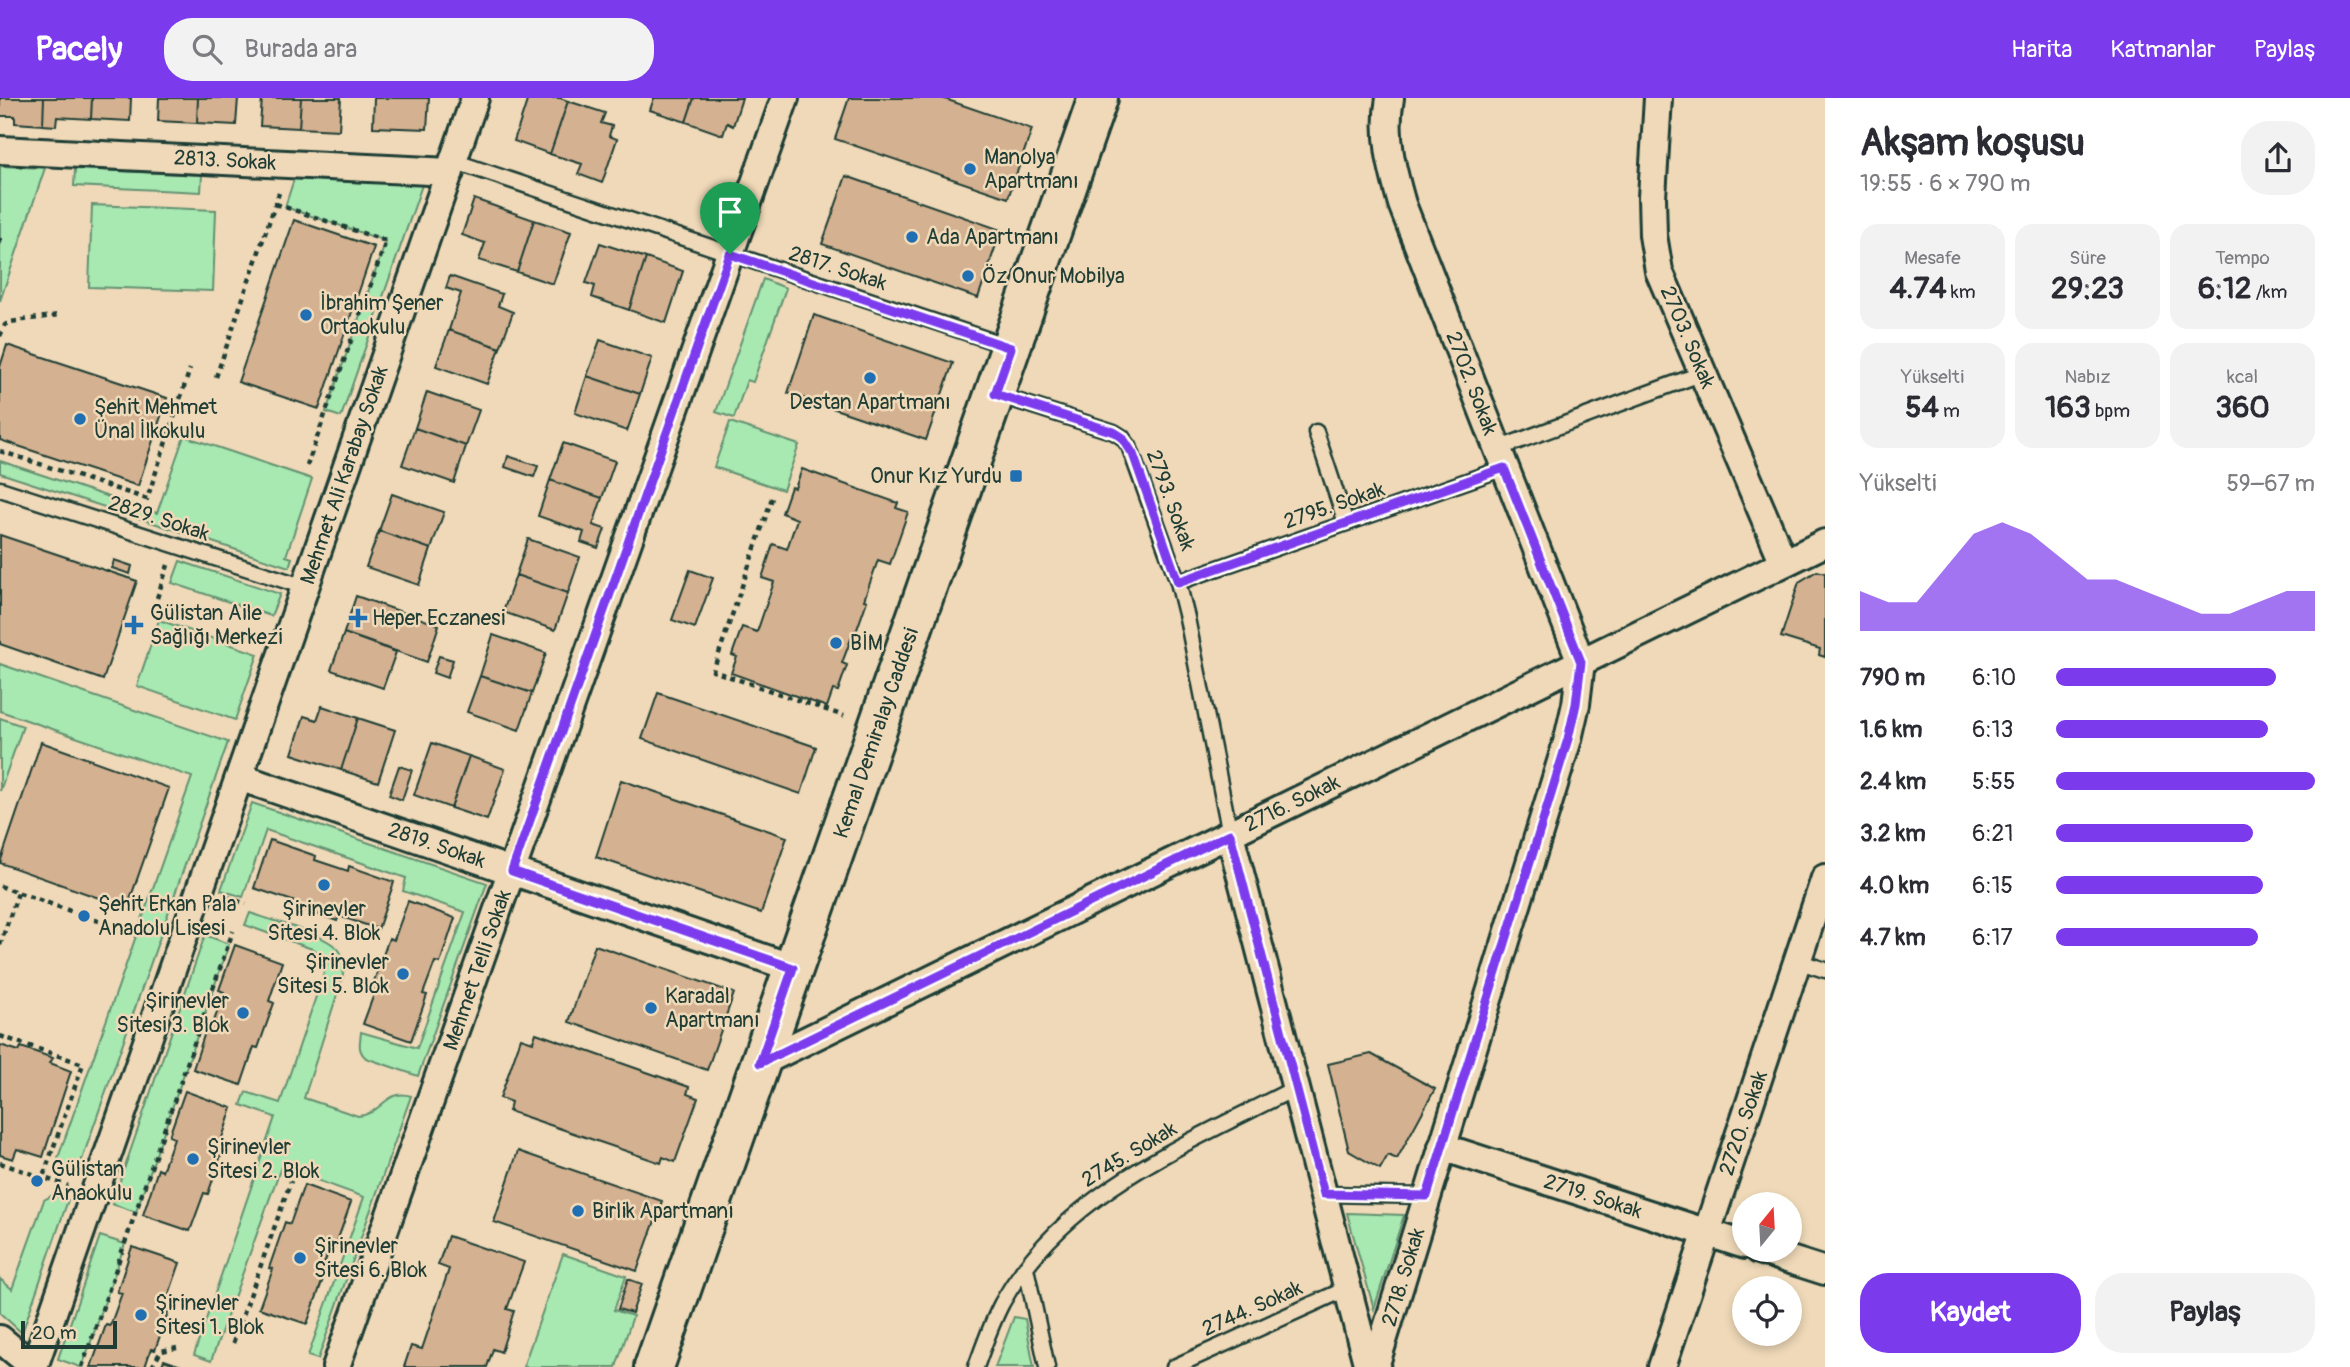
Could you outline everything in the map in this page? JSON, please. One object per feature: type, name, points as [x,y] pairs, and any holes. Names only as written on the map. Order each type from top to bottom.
[{"type":"street","name":"Mehmet Ali Karabay Sokak","points":[[34,1367],[475,98]]},
{"type":"street","name":"Mehmet Telli Sokak","points":[[336,1367],[785,98]]},
{"type":"street","name":"Kemal Demiralay Caddesi","points":[[654,1367],[1098,98]]},
{"type":"street","name":"2702. Sokak","points":[[1390,98],[1387,138],[1402,204],[1581,662]]},
{"type":"street","name":"2703. Sokak","points":[[1658,98],[1652,197],[1653,235],[1659,271],[1784,563]]},
{"type":"street","name":"2813. Sokak","points":[[0,150],[452,166]]},
{"type":"street","name":"2716. Sokak","points":[[760,1063],[1825,543]]},
{"type":"street","name":"2718. Sokak","points":[[1375,1367],[1568,739],[1581,662]]},
{"type":"street","name":"2819. Sokak","points":[[239,777],[793,968]]},
{"type":"street","points":[[1230,834],[1368,1367]]},
{"type":"street","name":"2720. Sokak","points":[[1662,1367],[1825,878]]},
{"type":"street","name":"2719. Sokak","points":[[1442,1147],[1732,1241]]},
{"type":"street","points":[[1799,1262],[1825,1270]]},
{"type":"street","points":[[0,1339],[34,1367]]},
{"type":"lane","name":"2817. Sokak","points":[[452,166],[730,254],[1011,348]]},
{"type":"lane","name":"2795. Sokak","points":[[1178,582],[1346,523],[1703,373]]},
{"type":"lane","name":"2793. Sokak","points":[[995,394],[1114,432],[1122,437],[1133,454],[1178,582],[1230,834]]},
{"type":"lane","points":[[1316,432],[1346,523]]},
{"type":"lane","name":"2829. Sokak","points":[[0,489],[305,587]]},
{"type":"lane","points":[[1797,961],[1825,970]]},
{"type":"lane","name":"2745. Sokak","points":[[976,1367],[991,1325],[1003,1302],[1040,1251],[1082,1208],[1114,1184],[1297,1087]]},
{"type":"lane","points":[[1324,1194],[1427,1196]]},
{"type":"lane","points":[[1026,1269],[1047,1367]]},
{"type":"lane","name":"2744. Sokak","points":[[1174,1367],[1348,1288]]},
{"type":"path","points":[[216,377],[280,191]]},
{"type":"path","points":[[276,204],[386,241],[307,466]]},
{"type":"path","points":[[0,336],[10,322],[59,315]]},
{"type":"path","points":[[0,451],[147,499],[190,369]]},
{"type":"path","points":[[772,498],[713,671],[854,720]]},
{"type":"path","points":[[0,886],[121,929]]},
{"type":"path","points":[[0,945],[18,892]]},
{"type":"path","points":[[219,895],[246,904]]},
{"type":"path","points":[[82,1367],[233,931]]},
{"type":"path","points":[[0,1036],[83,1064],[43,1177]]},
{"type":"path","points":[[0,1163],[73,1187]]},
{"type":"path","points":[[233,1343],[291,1181]]},
{"type":"path","points":[[152,1367],[157,1354],[177,1348]]},
{"type":"green space","points":[[0,166],[45,168],[0,301]]},
{"type":"green space","points":[[75,169],[202,175],[201,192],[74,186]]},
{"type":"green space","points":[[294,179],[422,185],[341,417],[326,412],[386,241],[285,207]]},
{"type":"green space","points":[[92,205],[216,210],[213,291],[89,287]]},
{"type":"green space","points":[[763,279],[786,288],[753,382],[747,380],[734,418],[716,412]]},
{"type":"green space","points":[[730,422],[799,445],[783,490],[714,467]]},
{"type":"green space","points":[[184,436],[312,479],[286,556],[292,558],[289,567],[0,473],[0,461],[157,513]]},
{"type":"green space","points":[[180,561],[280,594],[271,616],[172,583]]},
{"type":"green space","points":[[159,620],[258,654],[235,720],[137,686]]},
{"type":"green space","points":[[0,664],[228,742],[77,1174],[64,1169],[58,1158],[192,777],[0,711]]},
{"type":"green space","points":[[0,718],[23,726],[0,791]]},
{"type":"green space","points":[[252,803],[487,883],[418,1076],[366,1058],[360,1049],[361,1032],[417,1048],[465,912],[403,891],[406,878],[266,830],[243,897],[221,890]]},
{"type":"green space","points":[[250,913],[313,934],[335,946],[344,959],[342,979],[304,1098],[358,1116],[366,1115],[395,1096],[411,1096],[318,1359],[308,1356],[364,1197],[281,1167],[211,1361],[194,1355],[275,1117],[241,1105],[246,1092],[280,1103],[327,964],[315,950],[245,925]]},
{"type":"green space","points":[[205,935],[229,944],[136,1212],[112,1204]]},
{"type":"green space","points":[[53,1195],[68,1200],[22,1333],[0,1313],[0,1279],[12,1289],[44,1200]]},
{"type":"green space","points":[[1347,1213],[1404,1215],[1374,1309]]},
{"type":"green space","points":[[100,1236],[125,1244],[80,1367],[58,1359]]},
{"type":"green space","points":[[563,1254],[626,1276],[614,1310],[633,1316],[616,1367],[523,1367]]},
{"type":"green space","points":[[1014,1317],[1025,1319],[1034,1367],[995,1367]]},
{"type":"building","points":[[0,98],[44,98],[43,125],[15,123],[15,116],[0,116]]},
{"type":"building","points":[[44,98],[92,98],[91,119],[57,117],[56,126],[43,125]]},
{"type":"building","points":[[92,98],[131,98],[130,121],[91,119]]},
{"type":"building","points":[[159,98],[198,98],[197,123],[158,121]]},
{"type":"building","points":[[198,98],[238,98],[236,125],[197,123]]},
{"type":"building","points":[[262,98],[301,98],[299,128],[260,126]]},
{"type":"building","points":[[301,98],[341,98],[339,130],[299,128]]},
{"type":"building","points":[[374,98],[429,98],[427,129],[373,127]]},
{"type":"building","points":[[528,98],[560,98],[568,101],[550,154],[514,141]]},
{"type":"building","points":[[654,98],[694,98],[686,122],[650,110]]},
{"type":"building","points":[[694,98],[742,98],[733,126],[727,123],[723,135],[686,122]]},
{"type":"building","name":"Manolya Apartmanı","points":[[849,98],[942,98],[1032,129],[1008,198],[835,139]]},
{"type":"building","points":[[568,101],[605,113],[601,123],[612,126],[609,136],[617,139],[602,183],[578,174],[582,164],[550,154]]},
{"type":"building","name":"Ada Apartmanı","points":[[846,176],[1001,230],[978,298],[822,244]]},
{"type":"building","points":[[474,199],[534,220],[517,272],[479,260],[485,243],[462,235]]},
{"type":"building","name":"İbrahim Şener Ortaokulu","points":[[294,220],[374,247],[319,409],[238,382]]},
{"type":"building","points":[[534,220],[571,232],[553,284],[517,272]]},
{"type":"building","points":[[600,243],[646,258],[629,310],[592,297],[595,286],[586,283]]},
{"type":"building","points":[[646,258],[683,271],[666,323],[629,310]]},
{"type":"building","points":[[450,276],[502,294],[498,306],[513,312],[500,348],[449,330],[461,293],[446,288]]},
{"type":"building","name":"Destan Apartmanı","points":[[814,315],[953,363],[926,440],[788,393]]},
{"type":"building","points":[[449,330],[500,348],[487,384],[436,366]]},
{"type":"building","points":[[600,340],[652,358],[640,394],[587,376]]},
{"type":"building","name":"Şehit Mehmet Ünal İlkokulu","points":[[7,345],[167,398],[138,486],[0,440],[0,367]]},
{"type":"building","points":[[587,376],[640,394],[627,431],[575,413]]},
{"type":"building","points":[[427,392],[479,410],[466,446],[415,428]]},
{"type":"building","points":[[415,428],[466,446],[454,483],[402,465]]},
{"type":"building","points":[[563,443],[615,461],[602,498],[550,480]]},
{"type":"building","points":[[508,456],[538,466],[534,477],[505,467]]},
{"type":"building","points":[[802,469],[898,503],[896,508],[908,512],[890,564],[878,560],[864,600],[867,601],[842,663],[847,665],[838,691],[833,690],[827,707],[731,673],[737,657],[732,655],[742,627],[757,632],[774,582],[762,578],[773,544],[787,549],[797,519],[782,513],[791,487],[795,488]]},
{"type":"building","points":[[550,480],[602,498],[593,525],[605,529],[598,548],[581,542],[584,532],[538,516]]},
{"type":"building","points":[[392,494],[444,512],[431,549],[379,531]]},
{"type":"building","points":[[379,531],[431,549],[419,585],[366,567]]},
{"type":"building","points":[[0,535],[137,581],[103,680],[0,644]]},
{"type":"building","points":[[528,539],[580,557],[568,593],[516,575]]},
{"type":"building","points":[[114,560],[132,566],[130,574],[112,568]]},
{"type":"building","points":[[690,570],[713,578],[695,628],[672,620]]},
{"type":"building","points":[[1817,571],[1825,573],[1825,657],[1819,655],[1820,649],[1781,637],[1799,582]]},
{"type":"building","points":[[516,575],[568,593],[555,630],[503,612]]},
{"type":"building","points":[[356,596],[439,625],[427,662],[344,633]]},
{"type":"building","points":[[344,633],[396,652],[383,688],[331,670]]},
{"type":"building","points":[[493,635],[546,653],[532,693],[480,676]]},
{"type":"building","points":[[439,656],[453,660],[447,678],[433,673]]},
{"type":"building","points":[[480,676],[532,693],[519,730],[467,712]]},
{"type":"building","points":[[658,693],[816,747],[801,794],[642,739]]},
{"type":"building","points":[[322,706],[358,718],[341,770],[292,754],[304,716],[317,720]]},
{"type":"building","points":[[358,718],[395,730],[378,782],[341,770]]},
{"type":"building","points":[[41,742],[169,788],[127,908],[0,863]]},
{"type":"building","points":[[432,743],[469,756],[451,808],[414,795]]},
{"type":"building","points":[[469,756],[505,769],[487,820],[451,808]]},
{"type":"building","points":[[399,766],[412,770],[402,800],[389,795]]},
{"type":"building","points":[[621,780],[787,837],[761,913],[596,857]]},
{"type":"building","name":"Şirinevler Sitesi 4. Blok","points":[[270,840],[316,856],[315,860],[348,871],[349,866],[394,882],[378,929],[339,916],[337,921],[291,905],[293,901],[254,888]]},
{"type":"building","name":"Şirinevler Sitesi 5. Blok","points":[[408,901],[455,918],[440,963],[435,962],[423,994],[427,995],[411,1041],[363,1024],[377,986],[373,984],[389,938],[394,940]]},
{"type":"building","name":"Şirinevler Sitesi 3. Blok","points":[[235,945],[282,962],[269,1001],[274,1003],[258,1048],[254,1047],[241,1085],[193,1069],[208,1023],[213,1024],[224,992],[219,990]]},
{"type":"building","name":"Karadal Apartmanı","points":[[595,945],[734,993],[707,1070],[569,1022]]},
{"type":"building","points":[[536,1033],[689,1087],[687,1094],[698,1098],[675,1162],[663,1157],[661,1163],[509,1111],[511,1102],[500,1098],[521,1038],[533,1042]]},
{"type":"building","points":[[0,1045],[19,1051],[21,1047],[53,1058],[50,1063],[71,1071],[43,1157],[17,1149],[13,1159],[0,1155]]},
{"type":"building","points":[[1371,1054],[1435,1089],[1397,1159],[1388,1155],[1380,1169],[1349,1151],[1328,1064]]},
{"type":"building","name":"Şirinevler Sitesi 2. Blok","points":[[185,1091],[232,1108],[219,1147],[223,1149],[208,1194],[204,1193],[190,1231],[143,1215],[158,1169],[162,1171],[174,1138],[169,1136]]},
{"type":"building","name":"Birlik Apartmanı","points":[[518,1151],[662,1201],[637,1271],[494,1222]]},
{"type":"building","name":"Şirinevler Sitesi 6. Blok","points":[[304,1185],[351,1202],[335,1247],[331,1245],[319,1278],[323,1279],[307,1324],[259,1308],[273,1269],[269,1268],[285,1222],[290,1224]]},
{"type":"building","points":[[448,1236],[524,1262],[507,1309],[514,1311],[501,1352],[493,1349],[487,1367],[404,1367],[411,1346],[422,1349],[449,1269],[438,1265]]},
{"type":"building","name":"Şirinevler Sitesi 1. Blok","points":[[132,1247],[180,1263],[166,1303],[171,1304],[155,1350],[151,1349],[145,1367],[91,1367],[106,1325],[110,1326],[122,1293],[117,1292]]},
{"type":"building","points":[[628,1279],[642,1284],[632,1313],[618,1309]]},
{"type":"building","points":[[164,1360],[184,1367],[161,1367]]},
{"type":"place","name":"Manolya Apartmanı","points":[[970,169]]},
{"type":"place","name":"Ada Apartmanı","points":[[912,237]]},
{"type":"place","name":"Öz Onur Mobilya","points":[[968,276]]},
{"type":"place","name":"İbrahim Şener Ortaokulu","points":[[306,315]]},
{"type":"place","name":"Destan Apartmanı","points":[[870,378]]},
{"type":"place","name":"Şehit Mehmet Ünal İlkokulu","points":[[80,419]]},
{"type":"place","name":"Onur Kız Yurdu","points":[[1016,476]]},
{"type":"place","name":"Heper Eczanesi","points":[[358,618]]},
{"type":"place","name":"Gülistan Aile Sağlığı Merkezi","points":[[134,625]]},
{"type":"place","name":"BİM","points":[[836,643]]},
{"type":"place","name":"Şirinevler Sitesi 4. Blok","points":[[324,885]]},
{"type":"place","name":"Şehit Erkan Pala Anadolu Lisesi","points":[[84,916]]},
{"type":"place","name":"Şirinevler Sitesi 5. Blok","points":[[403,974]]},
{"type":"place","name":"Karadal Apartmanı","points":[[651,1008]]},
{"type":"place","name":"Şirinevler Sitesi 3. Blok","points":[[243,1013]]},
{"type":"place","name":"Şirinevler Sitesi 2. Blok","points":[[193,1159]]},
{"type":"place","name":"Gülistan Anaokulu","points":[[37,1181]]},
{"type":"place","name":"Birlik Apartmanı","points":[[578,1211]]},
{"type":"place","name":"Şirinevler Sitesi 6. Blok","points":[[300,1258]]},
{"type":"place","name":"Şirinevler Sitesi 1. Blok","points":[[141,1315]]},
{"type":"route","points":[[730,254],[1011,348],[995,394],[1114,432],[1122,437],[1133,454],[1178,582],[1504,468],[1581,662],[1579,682],[1568,739],[1427,1196],[1324,1194],[1230,834],[760,1063],[793,968],[512,871],[730,254]]}]
